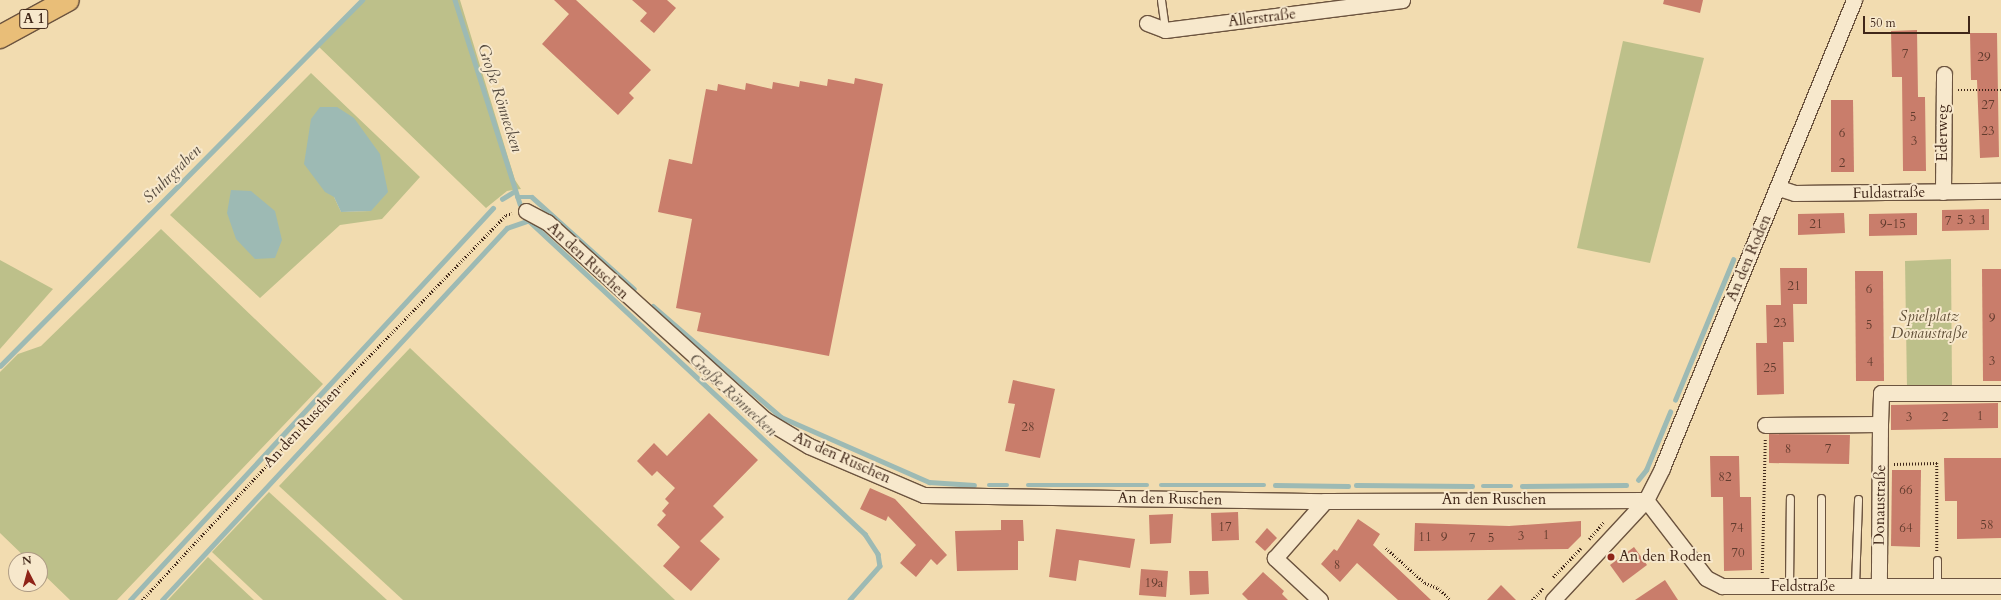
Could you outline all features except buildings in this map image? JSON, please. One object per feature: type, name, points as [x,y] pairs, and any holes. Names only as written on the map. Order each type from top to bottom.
[{"type":"highway","name":"A 1","points":[[0,37],[68,0]]},
{"type":"street","name":"Allerstraße","points":[[1147,23],[1165,30],[1402,0]]},
{"type":"street","name":"An den Roden","points":[[1553,600],[1646,500],[1779,188],[1854,0]]},
{"type":"street","name":"Ederweg","points":[[1943,192],[1944,74]]},
{"type":"street","name":"Fuldastraße","points":[[1779,188],[1794,193],[2001,191]]},
{"type":"street","name":"An den Ruschen","points":[[526,211],[547,222],[764,419],[809,446],[924,495],[1325,501],[1646,500]]},
{"type":"street","name":"Donaustraße","points":[[1879,586],[1881,393],[2001,393]]},
{"type":"street","points":[[1765,425],[1880,424]]},
{"type":"street","name":"Feldstraße","points":[[1646,500],[1706,578],[1721,593],[1762,587],[1855,586],[1879,586],[1922,593],[1938,586],[2001,586]]},
{"type":"street","points":[[1320,600],[1275,558],[1325,501]]},
{"type":"lane","points":[[1161,0],[1165,30]]},
{"type":"lane","points":[[1789,587],[1790,498]]},
{"type":"lane","points":[[1821,498],[1821,587]]},
{"type":"lane","points":[[1855,586],[1858,499]]},
{"type":"lane","points":[[1937,560],[1938,586]]},
{"type":"path","points":[[1944,90],[2001,90]]},
{"type":"path","name":"An den Ruschen","points":[[142,600],[344,382],[506,215],[526,211]]},
{"type":"path","points":[[1762,587],[1765,425]]},
{"type":"path","points":[[1880,464],[1937,463],[1937,560]]},
{"type":"path","points":[[1386,548],[1425,583],[1438,588],[1451,600]]},
{"type":"green space","points":[[364,0],[460,0],[515,180],[521,189],[507,191],[486,208],[318,46]]},
{"type":"green space","points":[[1623,41],[1704,58],[1650,263],[1577,248]]},
{"type":"green space","points":[[311,73],[420,177],[382,219],[340,225],[260,298],[170,215]],"holes":[[[334,197],[371,211],[341,212]]]},
{"type":"green space","points":[[161,229],[323,384],[117,600],[70,600],[48,579],[48,552],[20,552],[0,533],[0,372],[18,354],[41,346]]},
{"type":"green space","name":"Spielplatz Donaustraße","points":[[1951,259],[1952,388],[1907,389],[1905,261]]},
{"type":"green space","points":[[0,260],[53,289],[0,349]]},
{"type":"green space","points":[[410,348],[675,600],[403,600],[279,486]]},
{"type":"green space","points":[[269,492],[387,600],[263,600],[212,552]]},
{"type":"green space","points":[[208,557],[254,600],[168,600]]},
{"type":"water","points":[[320,107],[337,107],[354,118],[380,154],[388,192],[371,211],[341,212],[334,197],[325,192],[304,164],[311,119]]},
{"type":"water","points":[[231,190],[251,191],[275,211],[282,240],[275,258],[255,259],[236,239],[227,213]]},
{"type":"waterway","name":"Stuhrgraben","points":[[0,366],[362,0]]},
{"type":"waterway","name":"Große Rönnecken","points":[[455,0],[520,204]]},
{"type":"waterway","points":[[502,199],[515,191]]},
{"type":"waterway","points":[[517,197],[532,197],[634,289]]},
{"type":"waterway","points":[[130,600],[493,208]]},
{"type":"waterway","name":"Große Rönnecken","points":[[525,217],[865,534],[878,554],[880,566],[850,600]]},
{"type":"waterway","points":[[162,600],[507,228],[527,221]]},
{"type":"waterway","points":[[1675,400],[1733,260]]},
{"type":"waterway","points":[[653,306],[781,417],[929,482],[974,485]]},
{"type":"waterway","points":[[1638,480],[1646,470],[1670,412]]},
{"type":"waterway","points":[[989,485],[1007,485]]},
{"type":"waterway","points":[[1028,485],[1147,485]]},
{"type":"waterway","points":[[1161,485],[1264,485]]},
{"type":"waterway","points":[[1275,485],[1348,486]]},
{"type":"waterway","points":[[1356,485],[1472,486]]},
{"type":"waterway","points":[[1522,486],[1626,485]]},
{"type":"waterway","points":[[1483,486],[1511,486]]},
{"type":"place","name":"An den Roden","points":[[1611,557]]}]
